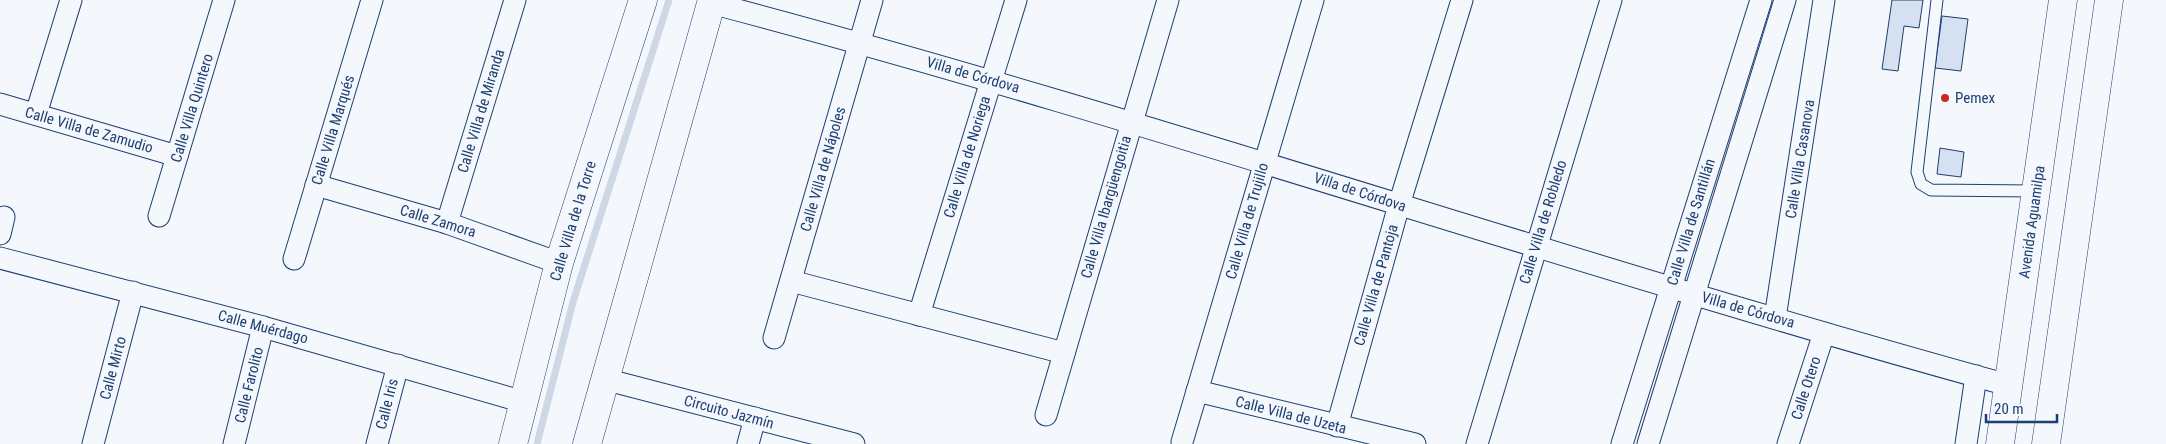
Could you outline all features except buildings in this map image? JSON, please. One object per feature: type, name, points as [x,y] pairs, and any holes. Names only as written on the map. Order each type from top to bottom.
[{"type":"street","points":[[36,114],[71,0]]},
{"type":"street","name":"Calle Villa Quintero","points":[[159,216],[224,0]]},
{"type":"street","name":"Calle Villa Marqués","points":[[294,259],[372,0]]},
{"type":"street","name":"Calle Villa de Miranda","points":[[447,223],[515,0]]},
{"type":"street","name":"Calle Villa de la Torre","points":[[512,444],[560,262],[643,0]]},
{"type":"street","name":"Calle Villa de Nápoles","points":[[774,338],[872,0]]},
{"type":"street","name":"Calle Villa de Noriega","points":[[919,315],[1016,0]]},
{"type":"street","name":"Calle Villa Ibargüengoitia","points":[[1046,415],[1168,0]]},
{"type":"street","name":"Calle Villa de Trujillo","points":[[1182,442],[1312,0]]},
{"type":"street","name":"Calle Villa de Pantoja","points":[[1337,426],[1399,205],[1462,0]]},
{"type":"street","name":"Calle Villa de Robledo","points":[[1477,444],[1535,246],[1611,0]]},
{"type":"street","name":"Calle Villa de Santillán","points":[[1622,444],[1761,0]]},
{"type":"street","name":"Calle Villa de Santillán","points":[[1648,444],[1785,0]]},
{"type":"street","name":"Calle Villa Casanova","points":[[1775,318],[1824,0]]},
{"type":"street","name":"Avenida Aguamilpa","points":[[2000,444],[2063,0]]},
{"type":"street","points":[[2046,444],[2109,0]]},
{"type":"street","points":[[587,444],[712,1]]},
{"type":"street","name":"Villa de Córdova","points":[[712,1],[1131,121],[1670,288],[2008,385]]},
{"type":"street","name":"Calle Villa de Zamudio","points":[[0,104],[177,156]]},
{"type":"street","name":"Calle Zamora","points":[[316,185],[447,223],[560,262]]},
{"type":"street","name":"Calle Muérdago","points":[[0,258],[263,327],[524,402]]},
{"type":"street","points":[[790,281],[1064,353]]},
{"type":"street","name":"Calle Mirto","points":[[93,444],[133,292]]},
{"type":"street","name":"Calle Farolito","points":[[234,444],[263,327]]},
{"type":"street","name":"Calle Otero","points":[[1788,444],[1824,333]]},
{"type":"street","name":"Calle Iris","points":[[377,444],[398,365]]},
{"type":"street","points":[[1966,444],[1976,376]]},
{"type":"street","name":"Circuito Jazmín","points":[[604,379],[854,444]]},
{"type":"street","name":"Calle Villa de Uzeta","points":[[1197,391],[1415,444]]},
{"type":"street","points":[[748,444],[755,418]]},
{"type":"lane","points":[[1937,0],[1916,172],[1921,184],[1931,190],[2037,191]]},
{"type":"waterway","points":[[537,444],[573,302],[669,0]]},
{"type":"place","name":"Pemex","points":[[1945,98]]}]
